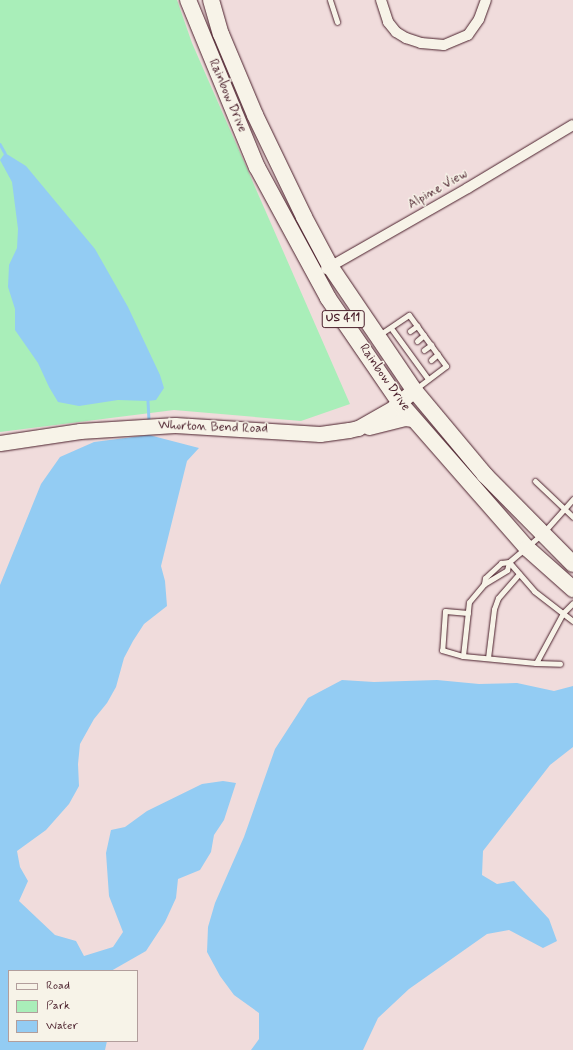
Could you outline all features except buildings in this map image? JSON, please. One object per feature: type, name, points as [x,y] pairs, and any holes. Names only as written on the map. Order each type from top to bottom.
[{"type":"main road","name":"Rainbow Drive","points":[[188,0],[257,166],[328,298],[400,403],[527,548],[573,589]]},
{"type":"main road","name":"Rainbow Drive","points":[[210,0],[221,34],[255,115],[304,217],[330,266],[414,390],[486,475],[573,564]]},
{"type":"main road","name":"Whorton Bend Road","points":[[0,442],[80,431],[168,425],[194,425],[320,434],[358,428],[400,403],[414,390]]},
{"type":"main road","points":[[358,428],[404,418],[413,418]]},
{"type":"street","points":[[381,0],[388,22],[396,32],[406,38],[421,43],[444,44],[468,35],[479,19],[486,0]]},
{"type":"street","name":"Alpine View","points":[[315,275],[468,188],[573,125]]},
{"type":"lane","points":[[330,0],[337,22]]},
{"type":"lane","points":[[377,337],[409,315],[438,354],[446,366],[414,390]]},
{"type":"lane","points":[[410,331],[417,326]]},
{"type":"lane","points":[[391,328],[401,338],[428,379]]},
{"type":"lane","points":[[417,341],[424,336]]},
{"type":"lane","points":[[424,350],[431,345]]},
{"type":"lane","points":[[430,360],[438,354]]},
{"type":"lane","points":[[535,481],[573,517]]},
{"type":"lane","points":[[484,584],[485,578],[501,563],[509,562],[542,534],[573,499]]},
{"type":"lane","points":[[509,562],[534,591],[573,621]]},
{"type":"lane","points":[[463,656],[469,602],[484,584],[507,570],[509,562]]},
{"type":"lane","points":[[488,658],[494,609],[498,598],[519,574]]},
{"type":"lane","points":[[536,663],[563,613],[573,603]]},
{"type":"lane","points":[[468,613],[445,611],[442,650],[463,656],[560,664]]},
{"type":"green space","points":[[0,0],[177,0],[192,43],[350,404],[301,421],[174,410],[0,432]]},
{"type":"water","points":[[5,153],[26,166],[95,249],[128,307],[160,375],[164,388],[156,400],[118,400],[79,406],[58,402],[38,363],[15,330],[15,309],[8,287],[9,265],[17,248],[18,229],[12,182],[0,160]]},
{"type":"water","points":[[149,435],[199,448],[187,461],[161,566],[165,581],[167,606],[144,624],[133,641],[124,658],[116,687],[107,703],[94,719],[80,744],[78,764],[79,786],[69,804],[46,830],[17,851],[20,867],[28,881],[19,901],[55,935],[76,941],[84,956],[113,947],[123,932],[109,896],[106,853],[111,830],[125,827],[147,811],[202,784],[223,781],[236,783],[224,820],[214,835],[211,852],[200,870],[178,879],[176,898],[165,922],[146,951],[113,970],[8,970],[8,1042],[107,1042],[105,1050],[0,1050],[0,585],[41,484],[60,457],[94,442]]},
{"type":"water","points":[[342,680],[374,682],[437,680],[479,684],[517,683],[554,691],[573,686],[573,747],[550,765],[483,851],[482,875],[497,884],[514,881],[549,919],[557,941],[543,948],[509,930],[487,934],[409,989],[378,1018],[363,1050],[251,1050],[259,1039],[259,1013],[234,995],[220,976],[207,952],[208,927],[215,903],[244,837],[275,749],[308,698]]},
{"type":"waterway","points":[[0,144],[5,153]]},
{"type":"waterway","points":[[148,401],[149,421]]}]
